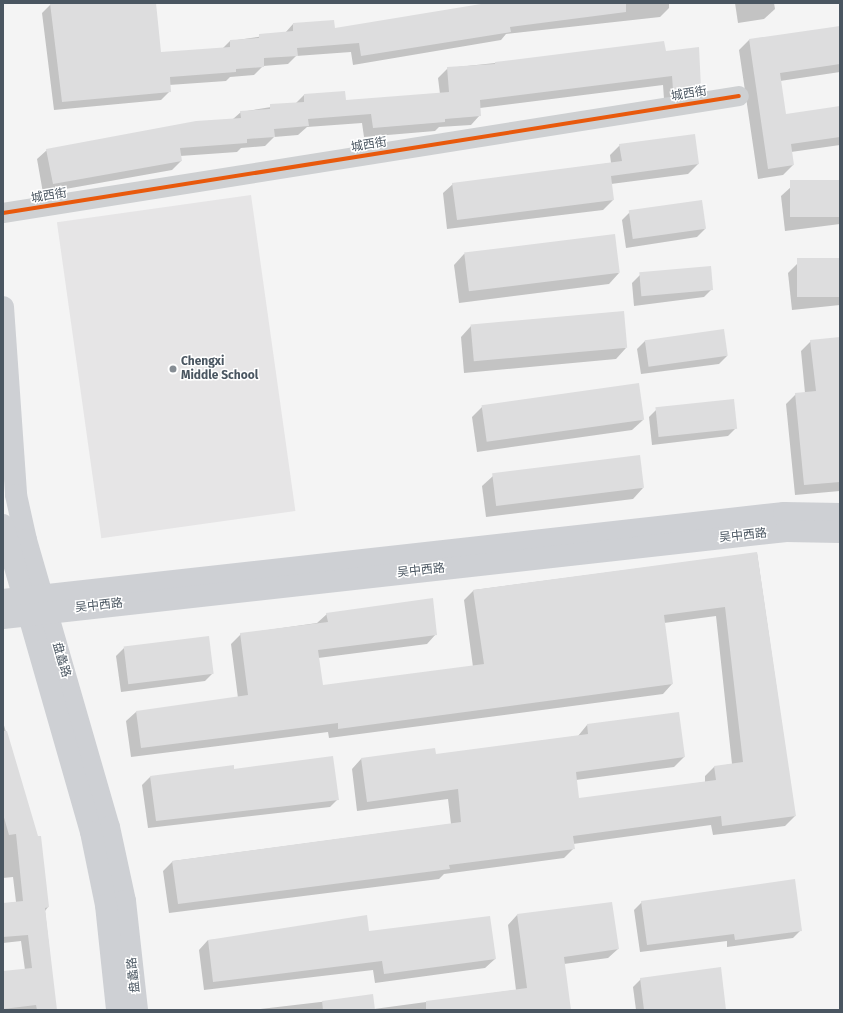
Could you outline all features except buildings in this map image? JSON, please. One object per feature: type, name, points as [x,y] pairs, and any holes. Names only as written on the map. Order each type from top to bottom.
[{"type":"main road","name":"盘蠡路","points":[[3,307],[16,495],[28,604],[91,832],[106,904],[117,1010]]},
{"type":"main road","name":"吴中西路","points":[[3,618],[28,604],[784,513],[840,514]]},
{"type":"main road","name":"盘蠡路","points":[[3,525],[28,604],[112,842],[125,901],[137,1010]]},
{"type":"main road","name":"吴中西路","points":[[28,604],[786,531],[840,532]]},
{"type":"street","name":"城西街","points":[[3,213],[739,96]]},
{"type":"shaded area","name":"Chengxi Middle School","points":[[251,195],[295,511],[101,538],[57,222]]},
{"type":"cycle path","points":[[3,213],[739,96]]},
{"type":"place","name":"Chengxi Middle School","points":[[173,369]]}]
